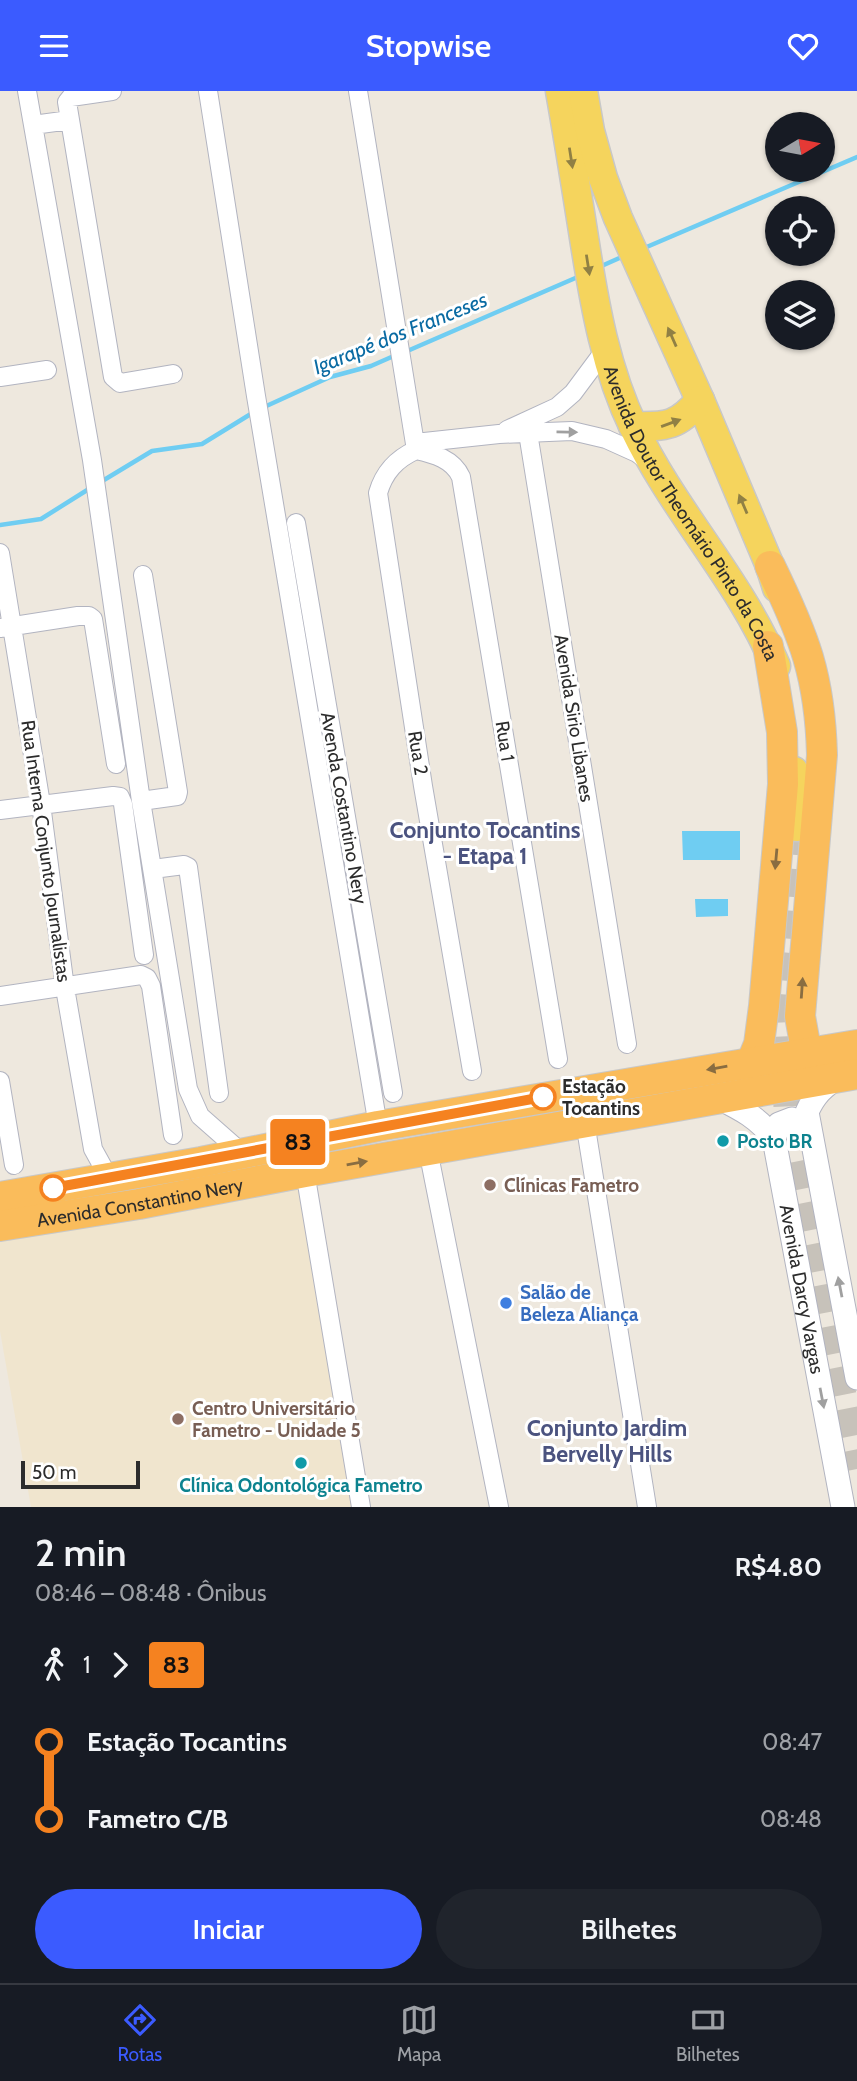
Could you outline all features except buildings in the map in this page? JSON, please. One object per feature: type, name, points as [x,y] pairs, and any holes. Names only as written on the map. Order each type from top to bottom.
[{"type":"highway","points":[[770,566],[797,621],[808,652],[817,686],[821,718],[822,755],[800,1016],[805,1044],[814,1052]]},
{"type":"highway","points":[[752,1061],[758,1044],[764,1006],[783,784],[782,732],[768,646]]},
{"type":"highway","name":"Avenida Constantino Nery","points":[[0,1197],[204,1161],[377,1126],[857,1045]]},
{"type":"highway","name":"Avenida Constantino Nery","points":[[0,1226],[139,1204],[305,1171],[848,1075]]},
{"type":"main road","name":"Avenida Doutor Theomário Pinto da Costa","points":[[560,91],[594,300],[605,350],[633,426],[653,464],[746,606],[768,646],[783,685],[790,716],[797,827],[805,784],[808,719],[795,646],[770,566],[700,400],[618,218],[590,131],[583,91]]},
{"type":"main road","points":[[633,426],[672,425],[682,419],[700,400]]},
{"type":"street","points":[[27,91],[92,460],[141,801],[188,1089],[195,1108],[242,1153]]},
{"type":"street","points":[[112,91],[69,98],[67,102],[113,377],[120,383],[173,374]]},
{"type":"street","points":[[208,91],[263,441],[377,1126]]},
{"type":"street","points":[[358,91],[415,446],[499,434],[572,431],[589,434],[637,453],[653,464]]},
{"type":"street","points":[[33,125],[70,120]]},
{"type":"street","points":[[499,434],[557,407],[573,393],[605,350]]},
{"type":"street","points":[[0,377],[47,370]]},
{"type":"street","name":"Avenida Sirio Libanes","points":[[528,433],[627,1044]]},
{"type":"street","name":"Rua 1","points":[[415,446],[451,463],[461,477],[558,1059]]},
{"type":"street","name":"Rua 2","points":[[415,446],[388,470],[378,493],[423,786],[472,1071]]},
{"type":"street","name":"Avenda Costantino Nery","points":[[296,523],[393,1093]]},
{"type":"street","name":"Rua Interna Conjunto Journalistas","points":[[0,553],[6,627],[41,804],[65,988],[93,1149],[94,1180]]},
{"type":"street","points":[[141,801],[178,794],[143,575]]},
{"type":"street","points":[[6,627],[78,615],[89,615],[93,618],[116,764]]},
{"type":"street","points":[[0,810],[120,797],[144,955]]},
{"type":"street","points":[[153,869],[184,865],[188,867],[219,1093]]},
{"type":"street","points":[[0,996],[141,975],[147,978],[151,986],[173,1135]]},
{"type":"street","name":"Avenida Darcy Vargas","points":[[848,1075],[829,1083],[813,1098],[807,1112],[854,1348],[857,1378]]},
{"type":"street","points":[[0,1081],[14,1165]]},
{"type":"street","points":[[719,1098],[744,1110],[760,1122],[774,1139]]},
{"type":"street","points":[[774,1139],[779,1124],[792,1119],[806,1125],[810,1134]]},
{"type":"street","points":[[204,1161],[207,1122]]},
{"type":"street","points":[[585,1122],[647,1507]]},
{"type":"street","name":"Avenida Darcy Vargas","points":[[774,1139],[843,1507]]},
{"type":"street","points":[[93,1149],[94,1180]]},
{"type":"street","points":[[428,1150],[499,1507]]},
{"type":"street","points":[[305,1171],[361,1507]]},
{"type":"shaded area","name":"Centro Universitário Fametro - Unidade 5","points":[[301,1186],[356,1507],[31,1507],[0,1331],[0,1242]]},
{"type":"water","points":[[682,831],[740,831],[740,860],[683,860]]},
{"type":"water","points":[[695,899],[728,899],[728,916],[696,917]]},
{"type":"waterway","name":"Igarapé dos Franceses","points":[[642,249],[857,157]]},
{"type":"waterway","name":"Igarapé dos Franceses","points":[[597,268],[624,256]]},
{"type":"waterway","name":"Igarapé dos Franceses","points":[[405,352],[580,276]]},
{"type":"waterway","name":"Igarapé dos Franceses","points":[[262,408],[330,377],[371,366],[396,355]]},
{"type":"waterway","name":"Igarapé dos Franceses","points":[[99,483],[152,451],[202,444],[254,412]]},
{"type":"waterway","name":"Igarapé dos Franceses","points":[[0,525],[41,519],[92,487]]},
{"type":"tunnel","points":[[797,827],[783,1002],[788,1119],[857,1469]]},
{"type":"bus line","name":"83","points":[[53,1188],[543,1097]]},
{"type":"place","name":"Estação Tocantins","points":[[543,1097]]},
{"type":"place","name":"Posto BR","points":[[723,1141]]},
{"type":"place","name":"Clínicas Fametro","points":[[490,1185]]},
{"type":"place","name":"Salão de Beleza Aliança","points":[[506,1303]]},
{"type":"place","name":"Centro Universitário Fametro - Unidade 5","points":[[178,1419]]},
{"type":"place","name":"Clínica Odontológica Fametro","points":[[301,1463]]},
{"type":"district","name":"Conjunto Tocantins - Etapa 1","points":[[485,843]]},
{"type":"district","name":"Conjunto Jardim Bervelly Hills","points":[[607,1441]]}]
